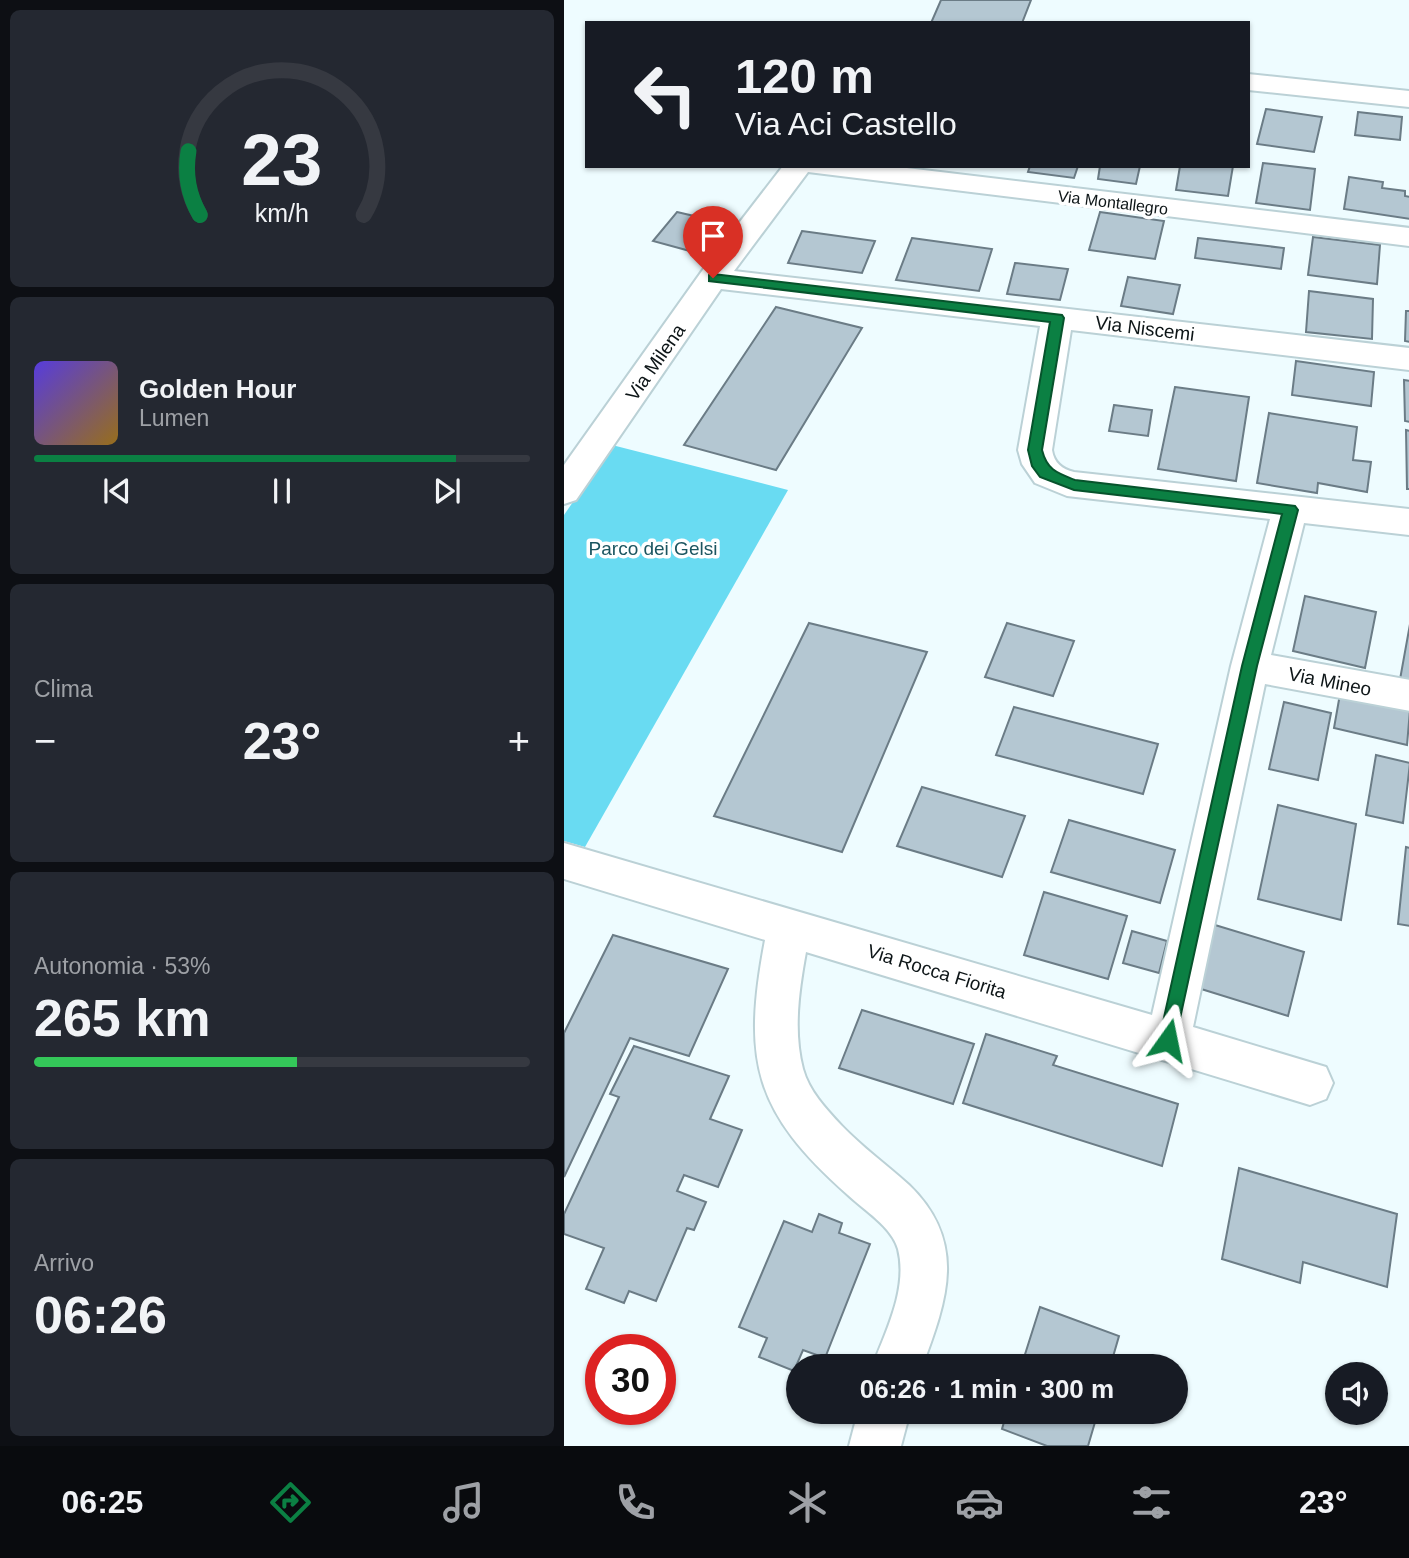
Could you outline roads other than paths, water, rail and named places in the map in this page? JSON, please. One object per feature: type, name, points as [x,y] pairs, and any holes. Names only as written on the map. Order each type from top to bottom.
[{"type":"street","points":[[1250,82],[1409,99]]},
{"type":"street","name":"Via Milena","points":[[564,491],[713,278],[796,168]]},
{"type":"street","name":"Via Montallegro","points":[[833,168],[1409,237]]},
{"type":"street","name":"Via Niscemi","points":[[713,278],[1409,359]]},
{"type":"street","points":[[1057,318],[1035,450],[1039,466],[1045,473],[1074,485],[1409,522]]},
{"type":"street","points":[[1168,1040],[1250,666],[1290,510]]},
{"type":"street","name":"Via Mineo","points":[[1250,666],[1409,696]]},
{"type":"street","name":"Via Rocca Fiorita","points":[[564,861],[1310,1083]]},
{"type":"street","points":[[789,928],[774,1027],[777,1060],[788,1093],[822,1140],[904,1214],[922,1249],[923,1287],[901,1354]]},
{"type":"street","points":[[875,1446],[881,1424]]},
{"type":"park label","name":"Parco dei Gelsi","points":[[653,548]]}]
